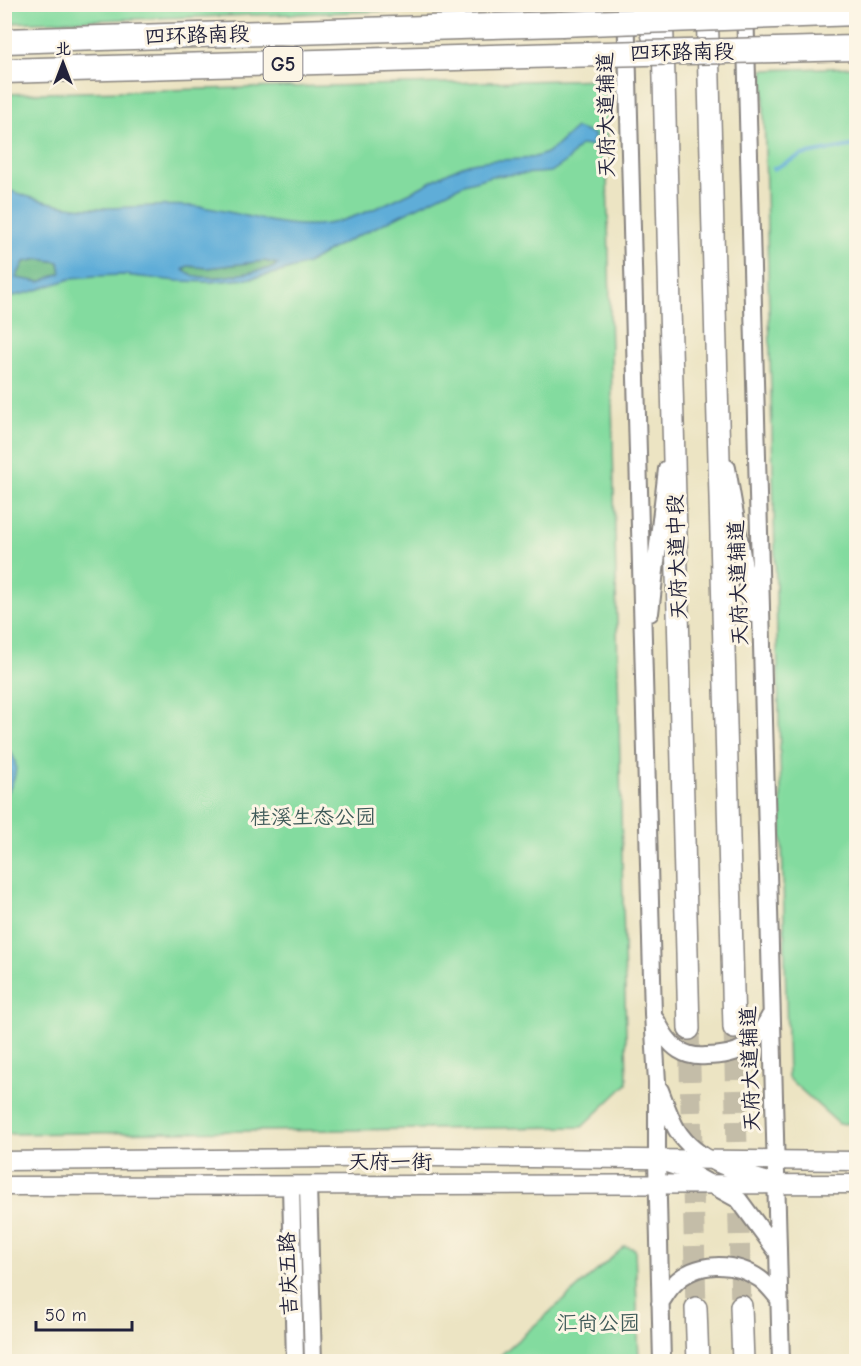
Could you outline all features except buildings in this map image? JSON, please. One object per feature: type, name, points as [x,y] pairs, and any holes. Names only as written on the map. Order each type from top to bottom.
[{"type":"highway","name":"四环路南段","points":[[4,41],[856,13]]},
{"type":"highway","name":"四环路南段","points":[[4,71],[856,48]]},
{"type":"main road","points":[[645,4],[664,84]]},
{"type":"main road","points":[[662,4],[664,84]]},
{"type":"main road","points":[[707,4],[709,84]]},
{"type":"main road","points":[[709,84],[718,4]]},
{"type":"main road","name":"天府大道中段","points":[[664,84],[689,1029]]},
{"type":"main road","name":"天府大道中段","points":[[709,84],[734,1028]]},
{"type":"main road","name":"天府一街","points":[[4,1161],[433,1157],[856,1161]]},
{"type":"main road","name":"天府一街","points":[[4,1186],[856,1184]]},
{"type":"main road","points":[[741,1305],[743,1362]]},
{"type":"main road","points":[[696,1308],[698,1362]]},
{"type":"street","name":"天府大道辅道","points":[[626,4],[653,1014],[657,1082],[657,1184],[662,1362]]},
{"type":"street","name":"天府大道辅道","points":[[745,4],[776,1183]]},
{"type":"street","points":[[718,416],[762,671]]},
{"type":"street","points":[[644,672],[673,417]]},
{"type":"street","points":[[653,1014],[666,1038],[679,1051],[697,1056],[718,1056],[740,1051],[760,1034],[771,1014]]},
{"type":"street","points":[[657,1082],[677,1130],[687,1143],[710,1161],[776,1183],[781,1362]]},
{"type":"street","points":[[657,1160],[712,1183],[739,1200],[778,1253]]},
{"type":"street","name":"吉庆五路","points":[[295,1362],[300,1185]]},
{"type":"street","name":"吉庆五路","points":[[300,1185],[314,1362]]},
{"type":"street","points":[[660,1303],[673,1284],[686,1274],[702,1267],[717,1266],[736,1268],[750,1273],[762,1280],[779,1299]]},
{"type":"green space","points":[[4,5],[463,5],[386,11],[5,23]]},
{"type":"green space","points":[[856,67],[856,1123],[839,1124],[788,1078],[763,70]]},
{"type":"green space","name":"桂溪生态公园","points":[[605,79],[627,1084],[582,1127],[5,1134],[4,94]]},
{"type":"green space","points":[[39,259],[59,262],[61,273],[40,282],[16,278],[24,262]]},
{"type":"green space","points":[[264,261],[278,263],[272,268],[239,275],[213,277],[191,275],[183,270],[188,266],[208,268]]},
{"type":"green space","name":"汇尚公园","points":[[625,1246],[635,1249],[639,1361],[494,1361]]},
{"type":"water","points":[[576,128],[595,135],[591,146],[580,145],[567,161],[551,172],[492,176],[464,184],[337,246],[307,264],[277,273],[247,279],[211,282],[124,275],[73,278],[5,298],[4,227],[8,209],[5,203],[5,189],[39,200],[75,207],[193,206],[282,223],[318,225],[336,222],[386,204],[468,164],[536,157],[544,154],[557,146]],"holes":[[[39,259],[59,262],[61,273],[40,282],[16,278],[24,262]],[[264,261],[278,264],[272,268],[213,277],[191,275],[183,270],[188,266],[208,268]]]},
{"type":"water","points":[[5,747],[14,759],[16,772],[5,798],[10,772]]},
{"type":"waterway","points":[[773,169],[802,155],[856,145]]},
{"type":"tunnel","points":[[734,1028],[741,1306]]},
{"type":"tunnel","points":[[689,1029],[696,1308]]}]
